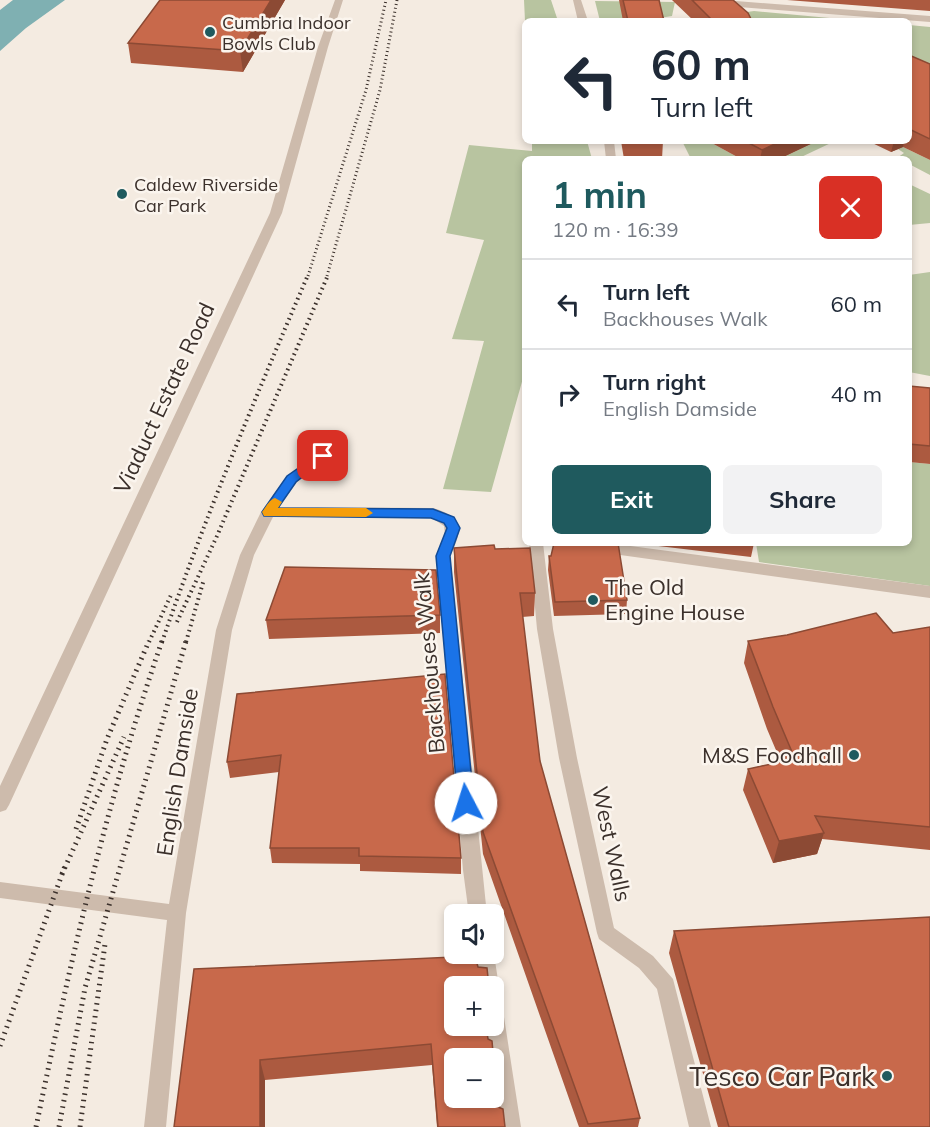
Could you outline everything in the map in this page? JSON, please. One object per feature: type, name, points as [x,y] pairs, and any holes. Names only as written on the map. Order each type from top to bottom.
[{"type":"street","name":"Viaduct Estate Road","points":[[0,805],[276,213],[323,47],[339,0]]},
{"type":"street","points":[[577,0],[582,18]]},
{"type":"street","points":[[689,0],[930,19]]},
{"type":"street","name":"English Damside","points":[[155,1127],[177,913],[224,630],[247,555],[268,512],[292,479],[323,456]]},
{"type":"street","name":"Backhouses Walk","points":[[268,512],[433,513],[450,520],[453,528],[443,556],[477,904]]},
{"type":"street","name":"West Walls","points":[[536,546],[546,629],[566,747],[606,933],[646,962],[666,985],[700,1127]]},
{"type":"street","points":[[592,546],[930,592]]},
{"type":"street","points":[[0,890],[177,913]]},
{"type":"street","points":[[497,1036],[510,1127]]},
{"type":"green space","points":[[524,0],[551,0],[557,18],[525,18]]},
{"type":"green space","points":[[595,1],[675,2],[672,16],[599,18]]},
{"type":"green space","points":[[754,11],[830,18],[749,18],[747,12]]},
{"type":"green space","points":[[912,25],[930,27],[930,84],[912,76]]},
{"type":"green space","points":[[532,144],[588,144],[591,156],[522,156],[522,382],[491,492],[443,489],[484,341],[452,339],[484,240],[446,233],[469,145],[532,151]]},
{"type":"green space","points":[[684,144],[714,144],[736,156],[690,156]]},
{"type":"green space","points":[[811,144],[829,144],[803,156],[785,156]]},
{"type":"green space","points":[[903,147],[930,160],[930,175],[912,166],[912,156],[900,156],[904,153],[898,149]]},
{"type":"green space","points":[[912,185],[930,194],[930,223],[912,225]]},
{"type":"green space","points":[[930,272],[930,376],[912,373],[912,275]]},
{"type":"green space","points":[[912,462],[930,464],[930,586],[759,562],[756,546],[912,546]]},
{"type":"water","points":[[13,0],[65,0],[26,28],[0,51],[0,10]]},
{"type":"building","name":"Cumbria Indoor Bowls Club","points":[[160,0],[271,0],[240,51],[128,43]]},
{"type":"building","points":[[623,0],[659,0],[663,18],[627,18]]},
{"type":"building","points":[[692,0],[733,0],[750,18],[710,18]]},
{"type":"building","points":[[912,56],[930,64],[930,139],[912,130]]},
{"type":"building","points":[[751,144],[775,144],[762,150]]},
{"type":"building","points":[[912,386],[930,388],[930,446],[912,444]]},
{"type":"building","points":[[494,545],[495,549],[530,548],[535,593],[520,593],[540,761],[640,1118],[588,1124],[483,832],[454,548]]},
{"type":"building","points":[[553,546],[618,546],[627,600],[555,602],[549,556],[551,556]]},
{"type":"building","points":[[285,567],[436,570],[440,615],[266,620]]},
{"type":"building","name":"M&S Foodhall","points":[[876,613],[893,633],[930,627],[930,827],[815,816],[824,833],[779,841],[748,769],[795,759],[748,641],[787,635]]},
{"type":"building","points":[[445,674],[461,858],[359,856],[359,848],[270,848],[281,755],[227,762],[237,694]]},
{"type":"building","points":[[930,917],[930,1127],[729,1127],[674,931]]},
{"type":"building","points":[[444,957],[444,964],[477,964],[478,967],[487,968],[488,976],[444,976],[444,1036],[488,1036],[492,1041],[493,1048],[444,1048],[444,1108],[500,1108],[503,1109],[505,1127],[438,1127],[431,1044],[260,1060],[260,1127],[174,1127],[194,969]]},
{"type":"railway","points":[[308,276],[366,90],[386,0]]},
{"type":"railway","points":[[327,276],[380,90],[397,0]]},
{"type":"railway","points":[[162,642],[213,503],[308,275]]},
{"type":"railway","points":[[177,622],[217,536],[328,275]]},
{"type":"railway","points":[[186,642],[204,579]]},
{"type":"railway","points":[[149,642],[172,593]]},
{"type":"railway","points":[[76,829],[107,739],[149,641]]},
{"type":"railway","points":[[36,1127],[91,882],[124,761],[162,641]]},
{"type":"railway","points":[[59,1127],[85,988],[186,641]]},
{"type":"railway","points":[[63,873],[124,737]]},
{"type":"railway","points":[[63,873],[65,866]]},
{"type":"railway","points":[[0,1046],[63,873]]},
{"type":"railway","points":[[80,1127],[105,944]]},
{"type":"slow traffic","points":[[275,502],[268,512],[366,513]]},
{"type":"place","name":"Cumbria Indoor Bowls Club","points":[[210,32]]},
{"type":"place","name":"Caldew Riverside Car Park","points":[[122,194]]},
{"type":"place","name":"The Old Engine House","points":[[593,600]]},
{"type":"place","name":"M&S Foodhall","points":[[854,755]]},
{"type":"place","name":"Tesco Car Park","points":[[887,1076]]},
{"type":"route","points":[[323,456],[292,479],[268,512],[433,513],[450,520],[453,528],[452,535],[443,556],[466,803]]}]
